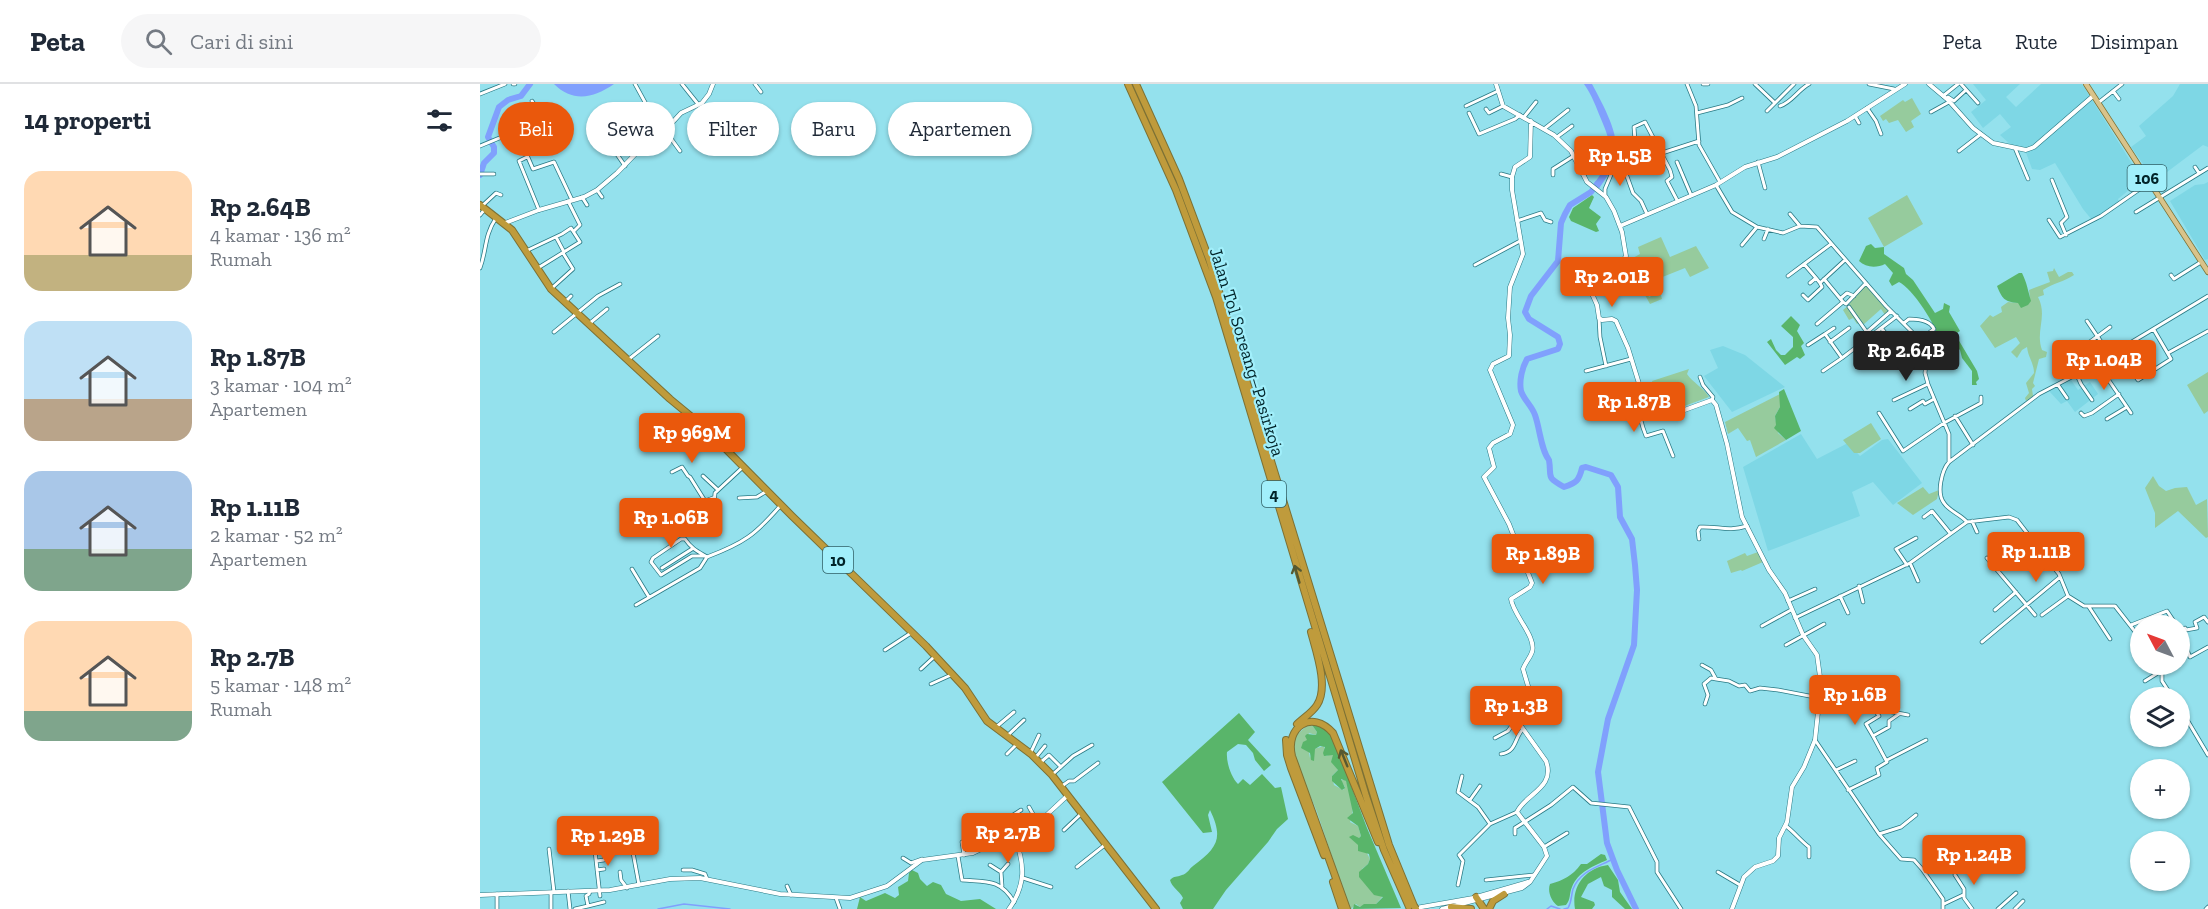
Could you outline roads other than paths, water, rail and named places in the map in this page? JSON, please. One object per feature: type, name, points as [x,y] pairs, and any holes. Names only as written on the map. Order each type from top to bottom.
[{"type":"highway","name":"Jalan Tol Soreang–Pasirkoja","points":[[1128,84],[1176,190],[1212,288],[1308,610],[1384,850],[1412,908]]},
{"type":"highway","name":"Jalan Tol Soreang–Pasirkoja","points":[[1136,84],[1179,179],[1209,259],[1389,845],[1412,908]]},
{"type":"highway","name":"10","points":[[482,206],[497,216],[515,234],[551,289],[576,314],[701,424],[912,632],[953,675],[987,721],[1052,775],[1061,786],[1065,798],[1106,844],[1156,909]]},
{"type":"highway","points":[[1308,610],[1321,672],[1322,693],[1316,707],[1291,730],[1286,748],[1291,768],[1344,908]]},
{"type":"highway","points":[[1344,908],[1292,756],[1290,741],[1301,725],[1317,721],[1327,725],[1333,733],[1376,838],[1384,850]]},
{"type":"highway","points":[[1476,899],[1485,909],[1504,894]]},
{"type":"highway","points":[[1451,907],[1471,909]]},
{"type":"main road","name":"106","points":[[2086,84],[2208,272]]},
{"type":"street","points":[[480,94],[505,84]]},
{"type":"street","points":[[635,84],[645,102]]},
{"type":"street","points":[[682,84],[696,102]]},
{"type":"street","points":[[701,102],[707,97],[713,84]]},
{"type":"street","points":[[755,84],[761,92]]},
{"type":"street","points":[[1496,84],[1503,106],[1556,137],[1574,156],[1589,184],[1606,197]]},
{"type":"street","points":[[1687,84],[1696,113],[1701,152],[1732,212],[1757,227],[1768,230],[1785,232],[1800,226],[1817,227],[1891,311],[1920,340],[1926,350],[1925,373],[1928,384],[1950,438],[1949,462]]},
{"type":"street","points":[[1755,84],[1774,104]]},
{"type":"street","points":[[1767,111],[1794,84]]},
{"type":"street","points":[[1780,106],[1787,104],[1798,91],[1809,84]]},
{"type":"street","points":[[1869,84],[1894,89]]},
{"type":"street","points":[[1620,226],[1718,183],[1741,168],[1777,157],[1855,116],[1905,84]]},
{"type":"street","points":[[1929,84],[1947,98],[1981,134],[1995,145],[2026,150],[2034,147],[2093,96]]},
{"type":"street","points":[[1931,112],[1959,84],[1978,103]]},
{"type":"street","points":[[2097,103],[2120,85]]},
{"type":"street","points":[[1947,98],[1953,101],[1966,90]]},
{"type":"street","points":[[1466,106],[1498,91]]},
{"type":"street","points":[[2113,91],[2119,99]]},
{"type":"street","points":[[1696,113],[1728,105],[1742,98]]},
{"type":"street","points":[[532,101],[545,136],[523,146],[533,169],[554,161],[580,225],[574,231]]},
{"type":"street","points":[[1469,113],[1479,134],[1522,116],[1536,102]]},
{"type":"street","points":[[1486,109],[1489,113],[1503,106]]},
{"type":"street","points":[[1867,108],[1881,134]]},
{"type":"street","points":[[675,119],[687,110]]},
{"type":"street","points":[[1544,129],[1568,110]]},
{"type":"street","points":[[1855,116],[1859,123]]},
{"type":"street","points":[[1495,738],[1508,731],[1532,696],[1523,669],[1532,651],[1533,643],[1515,611],[1512,599],[1530,587],[1532,581],[1509,524],[1484,477],[1494,467],[1489,448],[1493,443],[1510,434],[1514,425],[1490,370],[1493,364],[1509,356],[1510,287],[1523,251],[1516,221],[1512,177],[1515,167],[1530,157],[1531,121]]},
{"type":"street","points":[[1647,214],[1641,201],[1633,193],[1621,164],[1624,148],[1635,141],[1634,127],[1645,122],[1672,177],[1667,181],[1677,200]]},
{"type":"street","points":[[1556,137],[1572,126]]},
{"type":"street","points":[[1959,151],[1981,134]]},
{"type":"street","points":[[480,146],[498,139]]},
{"type":"street","points":[[1662,153],[1699,141]]},
{"type":"street","points":[[675,144],[680,151]]},
{"type":"street","points":[[2015,148],[2028,179]]},
{"type":"street","points":[[1553,175],[1553,169],[1574,156],[1591,150]]},
{"type":"street","points":[[618,156],[625,165]]},
{"type":"street","points":[[505,223],[597,190],[634,156]]},
{"type":"street","points":[[1606,366],[1596,300],[1587,280],[1625,260],[1626,251],[1620,226],[1606,197],[1605,189],[1614,172],[1617,159],[1621,156]]},
{"type":"street","points":[[527,157],[519,161],[539,210]]},
{"type":"street","points":[[1584,174],[1594,170],[1592,162]]},
{"type":"street","points":[[1677,162],[1691,195]]},
{"type":"street","points":[[1756,163],[1765,188]]},
{"type":"street","points":[[2195,167],[2199,174]]},
{"type":"street","points":[[2136,212],[2208,168]]},
{"type":"street","points":[[482,175],[494,174]]},
{"type":"street","points":[[1501,174],[1512,177]]},
{"type":"street","points":[[2052,180],[2067,217],[2061,222],[2066,234]]},
{"type":"street","points":[[2049,220],[2058,237],[2066,234],[2101,216],[2150,182]]},
{"type":"street","points":[[597,190],[602,197]]},
{"type":"street","points":[[480,215],[482,206],[496,193],[501,195]]},
{"type":"street","points":[[582,197],[587,205]]},
{"type":"street","points":[[1516,221],[1540,213],[1545,220],[1551,222]]},
{"type":"street","points":[[1790,214],[1800,226]]},
{"type":"street","points":[[480,268],[486,251],[487,232],[497,216]]},
{"type":"street","points":[[1742,245],[1757,227]]},
{"type":"street","points":[[526,251],[570,228],[574,231],[580,242],[536,269]]},
{"type":"street","points":[[1764,239],[1768,230]]},
{"type":"street","points":[[551,289],[573,269],[556,237]]},
{"type":"street","points":[[1474,265],[1520,242]]},
{"type":"street","points":[[1788,276],[1831,244]]},
{"type":"street","points":[[1820,283],[1845,260]]},
{"type":"street","points":[[2171,274],[2174,279],[2202,262]]},
{"type":"street","points":[[1803,295],[1808,300],[1822,287],[1804,264]]},
{"type":"street","points":[[1810,283],[1816,278]]},
{"type":"street","points":[[1824,279],[1846,304],[1866,283]]},
{"type":"street","points":[[554,332],[598,296],[620,284]]},
{"type":"street","points":[[1817,324],[1842,300],[1847,292],[1854,296]]},
{"type":"street","points":[[565,303],[571,296]]},
{"type":"street","points":[[1967,522],[1945,505],[1942,499],[1943,473],[1949,462],[2039,394],[2089,369],[2208,296]]},
{"type":"street","points":[[1849,307],[1870,338]]},
{"type":"street","points":[[589,324],[607,309]]},
{"type":"street","points":[[1867,332],[1891,311]]},
{"type":"street","points":[[1823,371],[1882,329],[1896,316]]},
{"type":"street","points":[[1599,318],[1616,321],[1641,390],[1638,399],[1646,436],[1663,431],[1673,456]]},
{"type":"street","points":[[1904,323],[1909,319],[1916,319],[1933,326],[1934,329],[1920,340]]},
{"type":"street","points":[[2087,321],[2110,355]]},
{"type":"street","points":[[2089,369],[2079,350],[2110,327]]},
{"type":"street","points":[[1808,345],[1834,328]]},
{"type":"street","points":[[1830,342],[1849,328]]},
{"type":"street","points":[[1882,329],[1890,339]]},
{"type":"street","points":[[2117,350],[2137,380],[2170,360],[2154,329]]},
{"type":"street","points":[[2168,353],[2208,331]]},
{"type":"street","points":[[1825,334],[1842,358]]},
{"type":"street","points":[[628,359],[658,336]]},
{"type":"street","points":[[1586,371],[1631,359]]},
{"type":"street","points":[[2070,360],[2092,400]]},
{"type":"street","points":[[2097,363],[2132,413]]},
{"type":"street","points":[[1700,377],[1703,385],[1713,397],[1712,400],[1720,414],[1740,509],[1768,570],[1785,593],[1803,635],[1819,660],[1821,684],[1815,740],[1804,767],[1792,787],[1786,826],[1779,837],[1777,859],[1755,867],[1744,877],[1732,909]]},
{"type":"street","points":[[1894,400],[1928,384]]},
{"type":"street","points":[[2058,385],[2067,398]]},
{"type":"street","points":[[1641,390],[1656,390],[1668,416],[1712,400]]},
{"type":"street","points":[[2081,412],[2084,416],[2090,414],[2119,394]]},
{"type":"street","points":[[1879,413],[1903,451],[1955,416],[1982,403],[1981,396]]},
{"type":"street","points":[[1622,404],[1638,399]]},
{"type":"street","points":[[1910,408],[1923,401],[1925,404],[1934,399]]},
{"type":"street","points":[[2107,419],[2127,407]]},
{"type":"street","points":[[1955,416],[1973,445]]},
{"type":"street","points":[[672,472],[681,467],[705,501],[713,498]]},
{"type":"street","points":[[718,523],[713,498],[717,489],[743,467]]},
{"type":"street","points":[[703,476],[717,489]]},
{"type":"street","points":[[739,498],[757,497],[767,491]]},
{"type":"street","points":[[706,557],[692,549],[685,539],[681,539],[653,558],[651,562],[661,575],[692,556],[706,557],[750,537],[781,505]]},
{"type":"street","points":[[1924,517],[1932,511],[1950,533]]},
{"type":"street","points":[[1795,618],[1908,564],[1967,522],[2012,517],[2020,522],[2055,569],[2068,596],[2089,607],[2114,605],[2130,624]]},
{"type":"street","points":[[1972,522],[1977,532]]},
{"type":"street","points":[[1699,539],[1700,527],[1713,526],[1734,530],[1747,526]]},
{"type":"street","points":[[1916,538],[1896,549],[1918,581]]},
{"type":"street","points":[[2008,562],[2035,542]]},
{"type":"street","points":[[662,568],[692,549]]},
{"type":"street","points":[[636,605],[700,568],[706,557]]},
{"type":"street","points":[[1987,558],[2035,615]]},
{"type":"street","points":[[2055,569],[2072,560]]},
{"type":"street","points":[[632,569],[649,597]]},
{"type":"street","points":[[1982,642],[2060,577]]},
{"type":"street","points":[[1859,586],[1863,602]]},
{"type":"street","points":[[1788,601],[1815,589]]},
{"type":"street","points":[[1995,610],[2016,592]]},
{"type":"street","points":[[1840,596],[1848,613]]},
{"type":"street","points":[[2042,615],[2068,596]]},
{"type":"street","points":[[2089,607],[2110,639]]},
{"type":"street","points":[[1762,626],[1791,610]]},
{"type":"street","points":[[2157,615],[2167,611],[2170,615]]},
{"type":"street","points":[[2190,628],[2197,628],[2195,622],[2204,617],[2208,622]]},
{"type":"street","points":[[1786,645],[1824,624]]},
{"type":"street","points":[[885,650],[912,632]]},
{"type":"street","points":[[2190,657],[2208,646]]},
{"type":"street","points":[[921,669],[935,656]]},
{"type":"street","points":[[1702,665],[1712,670],[1716,679]]},
{"type":"street","points":[[931,684],[953,675]]},
{"type":"street","points":[[2145,681],[2154,675]]},
{"type":"street","points":[[1705,704],[1708,695],[1704,684],[1711,678],[1729,681],[1739,686],[1745,685],[1750,691],[1760,688],[1820,697],[1908,715]]},
{"type":"street","points":[[1530,699],[1551,690]]},
{"type":"street","points":[[1874,708],[1879,716],[1866,724],[1887,760]]},
{"type":"street","points":[[995,729],[1014,712]]},
{"type":"street","points":[[1874,736],[1889,727],[1889,721],[1900,714]]},
{"type":"street","points":[[1458,885],[1463,861],[1459,855],[1490,824],[1517,812],[1522,804],[1540,789],[1548,768],[1546,761],[1516,719]]},
{"type":"street","points":[[1007,736],[1024,720]]},
{"type":"street","points":[[2190,725],[2208,755]]},
{"type":"street","points":[[1501,754],[1506,754],[1515,746],[1519,733],[1523,729]]},
{"type":"street","points":[[1035,759],[1039,735]]},
{"type":"street","points":[[1815,740],[1879,834],[1901,859],[1916,862],[1942,898],[1943,909]]},
{"type":"street","points":[[1848,790],[1879,775],[1877,768],[1887,764],[1887,760],[1926,740]]},
{"type":"street","points":[[1007,754],[1017,744]]},
{"type":"street","points":[[1052,775],[1073,756],[1092,745]]},
{"type":"street","points":[[1035,759],[1045,746]]},
{"type":"street","points":[[1035,759],[1049,755],[1060,767]]},
{"type":"street","points":[[1836,770],[1855,761]]},
{"type":"street","points":[[1061,786],[1074,781],[1098,764]]},
{"type":"street","points":[[1462,776],[1458,792],[1478,807],[1490,824]]},
{"type":"street","points":[[1470,800],[1480,786]]},
{"type":"street","points":[[1515,834],[1515,828],[1524,824],[1573,787],[1589,802],[1631,809],[1658,862],[1657,872],[1682,909]]},
{"type":"street","points":[[903,858],[911,863],[961,855],[1015,838],[1038,823],[1065,798]]},
{"type":"street","points":[[1029,807],[1038,823]]},
{"type":"street","points":[[1003,841],[999,825],[1020,810]]},
{"type":"street","points":[[1412,908],[1504,894],[1522,888],[1530,882],[1547,856],[1544,848],[1517,812]]},
{"type":"street","points":[[1064,830],[1080,815]]},
{"type":"street","points":[[1879,834],[1901,827],[1916,815]]},
{"type":"street","points":[[1015,821],[1025,832]]},
{"type":"street","points":[[1786,826],[1809,848],[1809,855]]},
{"type":"street","points":[[622,831],[635,829]]},
{"type":"street","points":[[976,829],[983,849]]},
{"type":"street","points":[[978,834],[991,829]]},
{"type":"street","points":[[629,831],[639,885]]},
{"type":"street","points":[[1544,848],[1567,833]]},
{"type":"street","points":[[1009,909],[1023,878],[1022,860],[1015,838]]},
{"type":"street","points":[[594,842],[600,896]]},
{"type":"street","points":[[962,842],[962,880],[988,881],[1002,886]]},
{"type":"street","points":[[1077,867],[1106,844]]},
{"type":"street","points":[[549,849],[551,909]]},
{"type":"street","points":[[597,861],[604,860],[606,856]]},
{"type":"street","points":[[480,896],[627,888],[670,879],[706,879],[791,895],[850,898],[887,886],[926,859]]},
{"type":"street","points":[[1008,864],[1001,872],[1002,886],[1014,902]]},
{"type":"street","points":[[990,865],[1001,872]]},
{"type":"street","points":[[597,870],[604,869]]},
{"type":"street","points":[[683,870],[699,871],[705,874],[706,879]]},
{"type":"street","points":[[1718,872],[1740,885]]},
{"type":"street","points":[[620,873],[621,880],[627,888]]},
{"type":"street","points":[[1486,880],[1534,875]]},
{"type":"street","points":[[1955,875],[1964,888],[1963,895],[1972,909]]},
{"type":"street","points":[[1023,878],[1051,887]]},
{"type":"street","points":[[1442,909],[1530,882]]},
{"type":"street","points":[[788,886],[791,895]]},
{"type":"street","points":[[586,907],[586,896],[590,890]]},
{"type":"street","points":[[568,891],[572,909],[604,902]]},
{"type":"street","points":[[1998,909],[2016,893]]},
{"type":"street","points":[[497,894],[497,909]]},
{"type":"street","points":[[1944,904],[1963,895]]},
{"type":"street","points":[[836,898],[840,909]]},
{"type":"street","points":[[2015,909],[2023,901]]},
{"type":"water","points":[[554,84],[614,84],[599,93],[576,96],[561,90]]},
{"type":"water","points":[[1584,84],[1592,84],[1601,100],[1613,129],[1617,147],[1615,161],[1598,190],[1593,185],[1608,160],[1608,138],[1596,106]]},
{"type":"waterway","points":[[480,175],[484,163],[494,153],[494,147],[488,137],[499,107],[508,100],[521,96],[530,84]]},
{"type":"waterway","points":[[1597,184],[1591,192],[1570,205],[1561,223],[1558,261],[1531,296],[1525,312],[1529,319],[1558,337],[1560,344],[1558,349],[1527,359],[1521,375],[1520,387],[1535,415],[1542,445],[1549,460],[1550,474],[1554,481],[1564,487],[1571,484],[1580,476],[1582,468],[1586,467],[1611,475],[1618,487],[1620,517],[1632,539],[1637,590],[1634,645],[1608,719],[1598,772],[1607,843],[1636,909]]},
{"type":"waterway","points":[[1564,909],[1568,908],[1573,889],[1580,878],[1590,870],[1613,859]]},
{"type":"waterway","points":[[658,909],[684,904],[730,909]]},
{"type":"waterway","points":[[1547,909],[1551,906],[1560,909]]}]
